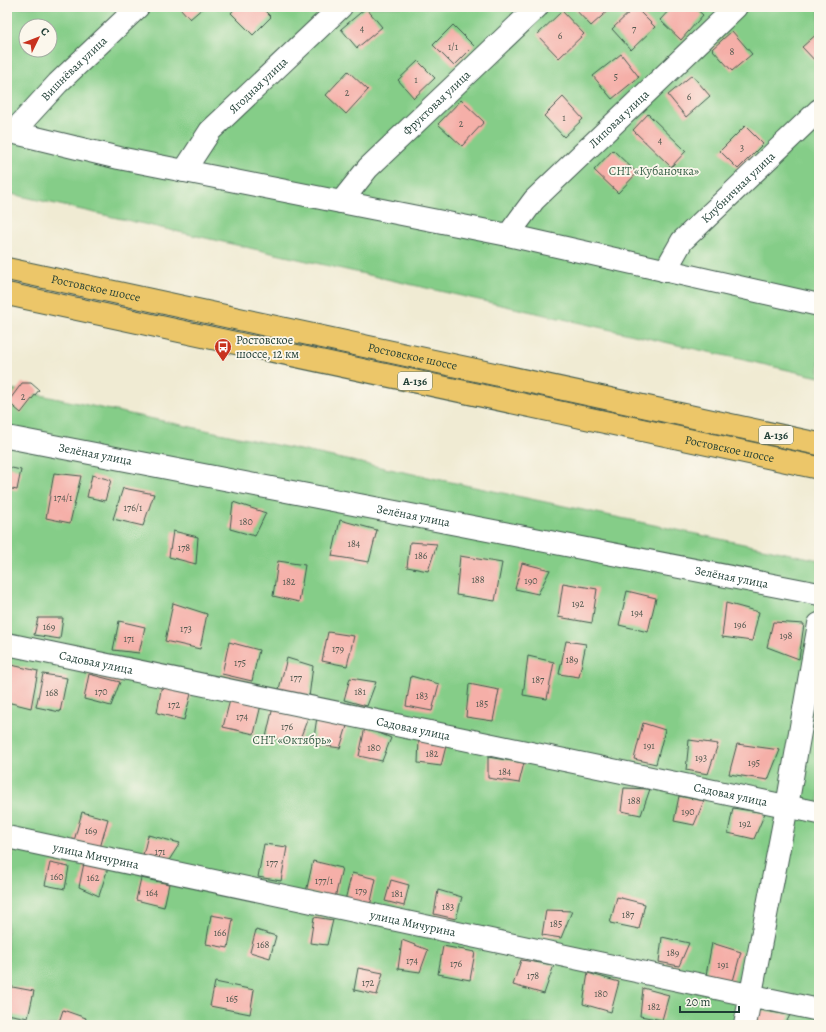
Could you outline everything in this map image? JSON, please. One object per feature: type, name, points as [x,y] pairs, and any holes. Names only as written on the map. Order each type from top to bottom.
[{"type":"highway","name":"Ростовское шоссе","points":[[11,270],[819,444]]},
{"type":"highway","name":"Ростовское шоссе","points":[[8,297],[819,468]]},
{"type":"street","name":"Вишнёвая улица","points":[[10,131],[138,7]]},
{"type":"street","name":"Ягодная улица","points":[[184,171],[210,131],[341,7]]},
{"type":"street","name":"Фруктовая улица","points":[[341,202],[368,168],[537,7]]},
{"type":"street","name":"Липовая улица","points":[[508,235],[534,200],[736,7]]},
{"type":"street","name":"Клубничная улица","points":[[666,271],[682,241],[819,110]]},
{"type":"street","points":[[10,131],[118,158],[508,235],[819,305]]},
{"type":"street","points":[[8,297],[11,270]]},
{"type":"street","name":"Зелёная улица","points":[[7,437],[819,594]]},
{"type":"street","points":[[745,1025],[787,806],[819,624]]},
{"type":"street","name":"Садовая улица","points":[[7,644],[819,813]]},
{"type":"street","name":"улица Мичурина","points":[[7,837],[752,994],[819,1010]]},
{"type":"green space","name":"СНТ «Кубаночка»","points":[[7,7],[819,7],[819,377],[7,193]]},
{"type":"green space","name":"СНТ «Октябрь»","points":[[7,388],[819,560],[819,1025],[7,1025]]},
{"type":"building","points":[[179,7],[204,7],[190,19]]},
{"type":"building","points":[[236,7],[261,7],[271,17],[253,35],[231,13]]},
{"type":"building","points":[[573,7],[612,7],[591,26]]},
{"type":"building","points":[[635,7],[655,27],[631,50],[612,29]]},
{"type":"building","points":[[672,7],[694,7],[703,15],[681,40],[660,20]]},
{"type":"building","points":[[366,8],[382,27],[357,48],[341,29]]},
{"type":"building","points":[[562,11],[584,34],[559,58],[537,35]]},
{"type":"building","points":[[453,25],[474,46],[454,66],[433,45]]},
{"type":"building","points":[[732,31],[752,54],[732,71],[712,49]]},
{"type":"building","points":[[819,32],[819,65],[802,47]]},
{"type":"building","points":[[621,54],[639,77],[612,99],[593,76]]},
{"type":"building","points":[[418,61],[435,78],[414,98],[398,80]]},
{"type":"building","points":[[348,71],[368,90],[346,114],[326,95]]},
{"type":"building","points":[[692,75],[710,96],[686,117],[668,95]]},
{"type":"building","points":[[563,97],[583,119],[564,137],[544,116]]},
{"type":"building","points":[[461,100],[484,122],[462,146],[438,124]]},
{"type":"building","points":[[648,114],[686,151],[671,167],[633,130]]},
{"type":"building","points":[[745,126],[763,144],[738,169],[720,151]]},
{"type":"building","points":[[613,150],[637,173],[618,193],[594,170]]},
{"type":"building","points":[[22,383],[31,383],[39,390],[21,413],[8,402]]},
{"type":"building","points":[[7,467],[21,470],[17,490],[7,488]]},
{"type":"building","points":[[54,473],[81,476],[70,523],[46,518]]},
{"type":"building","points":[[92,475],[111,480],[105,501],[87,497]]},
{"type":"building","points":[[123,488],[154,494],[143,526],[113,519]]},
{"type":"building","points":[[233,502],[266,513],[255,536],[230,529]]},
{"type":"building","points":[[340,520],[377,530],[369,562],[332,556]]},
{"type":"building","points":[[173,531],[198,537],[196,564],[169,557]]},
{"type":"building","points":[[410,542],[437,544],[428,571],[407,567]]},
{"type":"building","points":[[460,556],[502,563],[495,601],[456,595]]},
{"type":"building","points":[[278,561],[305,565],[299,602],[273,596]]},
{"type":"building","points":[[522,563],[550,570],[538,594],[515,589]]},
{"type":"building","points":[[563,583],[597,589],[592,623],[558,617]]},
{"type":"building","points":[[627,591],[656,598],[648,632],[619,625]]},
{"type":"building","points":[[173,603],[207,614],[200,649],[165,641]]},
{"type":"building","points":[[726,603],[759,612],[752,641],[722,637]]},
{"type":"building","points":[[38,618],[63,618],[60,639],[34,635]]},
{"type":"building","points":[[119,621],[145,627],[139,653],[113,650]]},
{"type":"building","points":[[773,622],[804,624],[799,659],[767,647]]},
{"type":"building","points":[[328,632],[354,636],[347,666],[322,661]]},
{"type":"building","points":[[566,641],[586,644],[579,677],[559,674]]},
{"type":"building","points":[[229,642],[259,650],[252,681],[222,674]]},
{"type":"building","points":[[528,656],[554,662],[547,699],[523,695]]},
{"type":"building","points":[[287,658],[313,666],[309,697],[279,689]]},
{"type":"building","points":[[7,664],[38,671],[31,708],[7,702]]},
{"type":"building","points":[[43,674],[67,678],[60,712],[36,707]]},
{"type":"building","points":[[89,674],[120,682],[111,706],[84,699]]},
{"type":"building","points":[[411,676],[439,684],[432,711],[406,706]]},
{"type":"building","points":[[350,678],[376,682],[367,706],[344,700]]},
{"type":"building","points":[[162,684],[191,694],[184,720],[157,713]]},
{"type":"building","points":[[469,684],[499,690],[493,721],[466,717]]},
{"type":"building","points":[[231,696],[261,705],[254,734],[223,727]]},
{"type":"building","points":[[273,707],[309,715],[298,744],[266,737]]},
{"type":"building","points":[[317,717],[348,723],[340,748],[313,744]]},
{"type":"building","points":[[643,723],[665,730],[656,764],[634,759]]},
{"type":"building","points":[[365,727],[391,738],[382,761],[359,756]]},
{"type":"building","points":[[419,739],[447,742],[441,766],[418,763]]},
{"type":"building","points":[[689,740],[718,744],[708,774],[686,770]]},
{"type":"building","points":[[737,744],[780,750],[768,780],[729,774]]},
{"type":"building","points":[[488,757],[524,763],[519,783],[488,778]]},
{"type":"building","points":[[624,788],[650,789],[641,815],[621,811]]},
{"type":"building","points":[[679,796],[704,801],[694,825],[674,821]]},
{"type":"building","points":[[733,808],[765,813],[754,839],[728,833]]},
{"type":"building","points":[[82,812],[108,819],[100,848],[74,841]]},
{"type":"building","points":[[148,835],[180,843],[166,865],[142,859]]},
{"type":"building","points":[[264,844],[287,847],[281,881],[258,877]]},
{"type":"building","points":[[7,851],[13,852],[7,867]]},
{"type":"building","points":[[313,861],[342,868],[335,898],[306,892]]},
{"type":"building","points":[[50,863],[69,867],[65,889],[45,885]]},
{"type":"building","points":[[84,863],[108,868],[99,896],[79,887]]},
{"type":"building","points":[[352,873],[376,879],[370,906],[345,900]]},
{"type":"building","points":[[141,878],[169,884],[164,907],[136,900]]},
{"type":"building","points":[[391,880],[409,885],[404,906],[385,901]]},
{"type":"building","points":[[438,890],[462,897],[456,919],[434,914]]},
{"type":"building","points":[[617,897],[645,904],[639,929],[610,923]]},
{"type":"building","points":[[546,910],[572,911],[561,938],[542,935]]},
{"type":"building","points":[[211,915],[233,919],[228,948],[206,944]]},
{"type":"building","points":[[314,917],[333,920],[327,945],[310,943]]},
{"type":"building","points":[[256,930],[276,936],[270,958],[250,952]]},
{"type":"building","points":[[662,937],[689,943],[679,966],[659,962]]},
{"type":"building","points":[[402,940],[428,950],[420,972],[398,969]]},
{"type":"building","points":[[712,943],[741,952],[733,981],[706,975]]},
{"type":"building","points":[[443,946],[475,952],[470,980],[438,974]]},
{"type":"building","points":[[521,960],[554,965],[544,994],[513,985]]},
{"type":"building","points":[[358,968],[383,973],[377,995],[354,990]]},
{"type":"building","points":[[588,973],[619,982],[611,1012],[583,1004]]},
{"type":"building","points":[[215,982],[254,990],[250,1014],[210,1006]]},
{"type":"building","points":[[7,986],[34,991],[28,1018],[7,1014]]},
{"type":"building","points":[[643,988],[669,995],[662,1020],[640,1016]]},
{"type":"building","points":[[63,1010],[86,1018],[84,1025],[58,1025]]},
{"type":"building","points":[[758,1010],[790,1015],[785,1025],[756,1025]]},
{"type":"place","name":"Ростовское шоссе, 12 км","points":[[223,362]]}]
